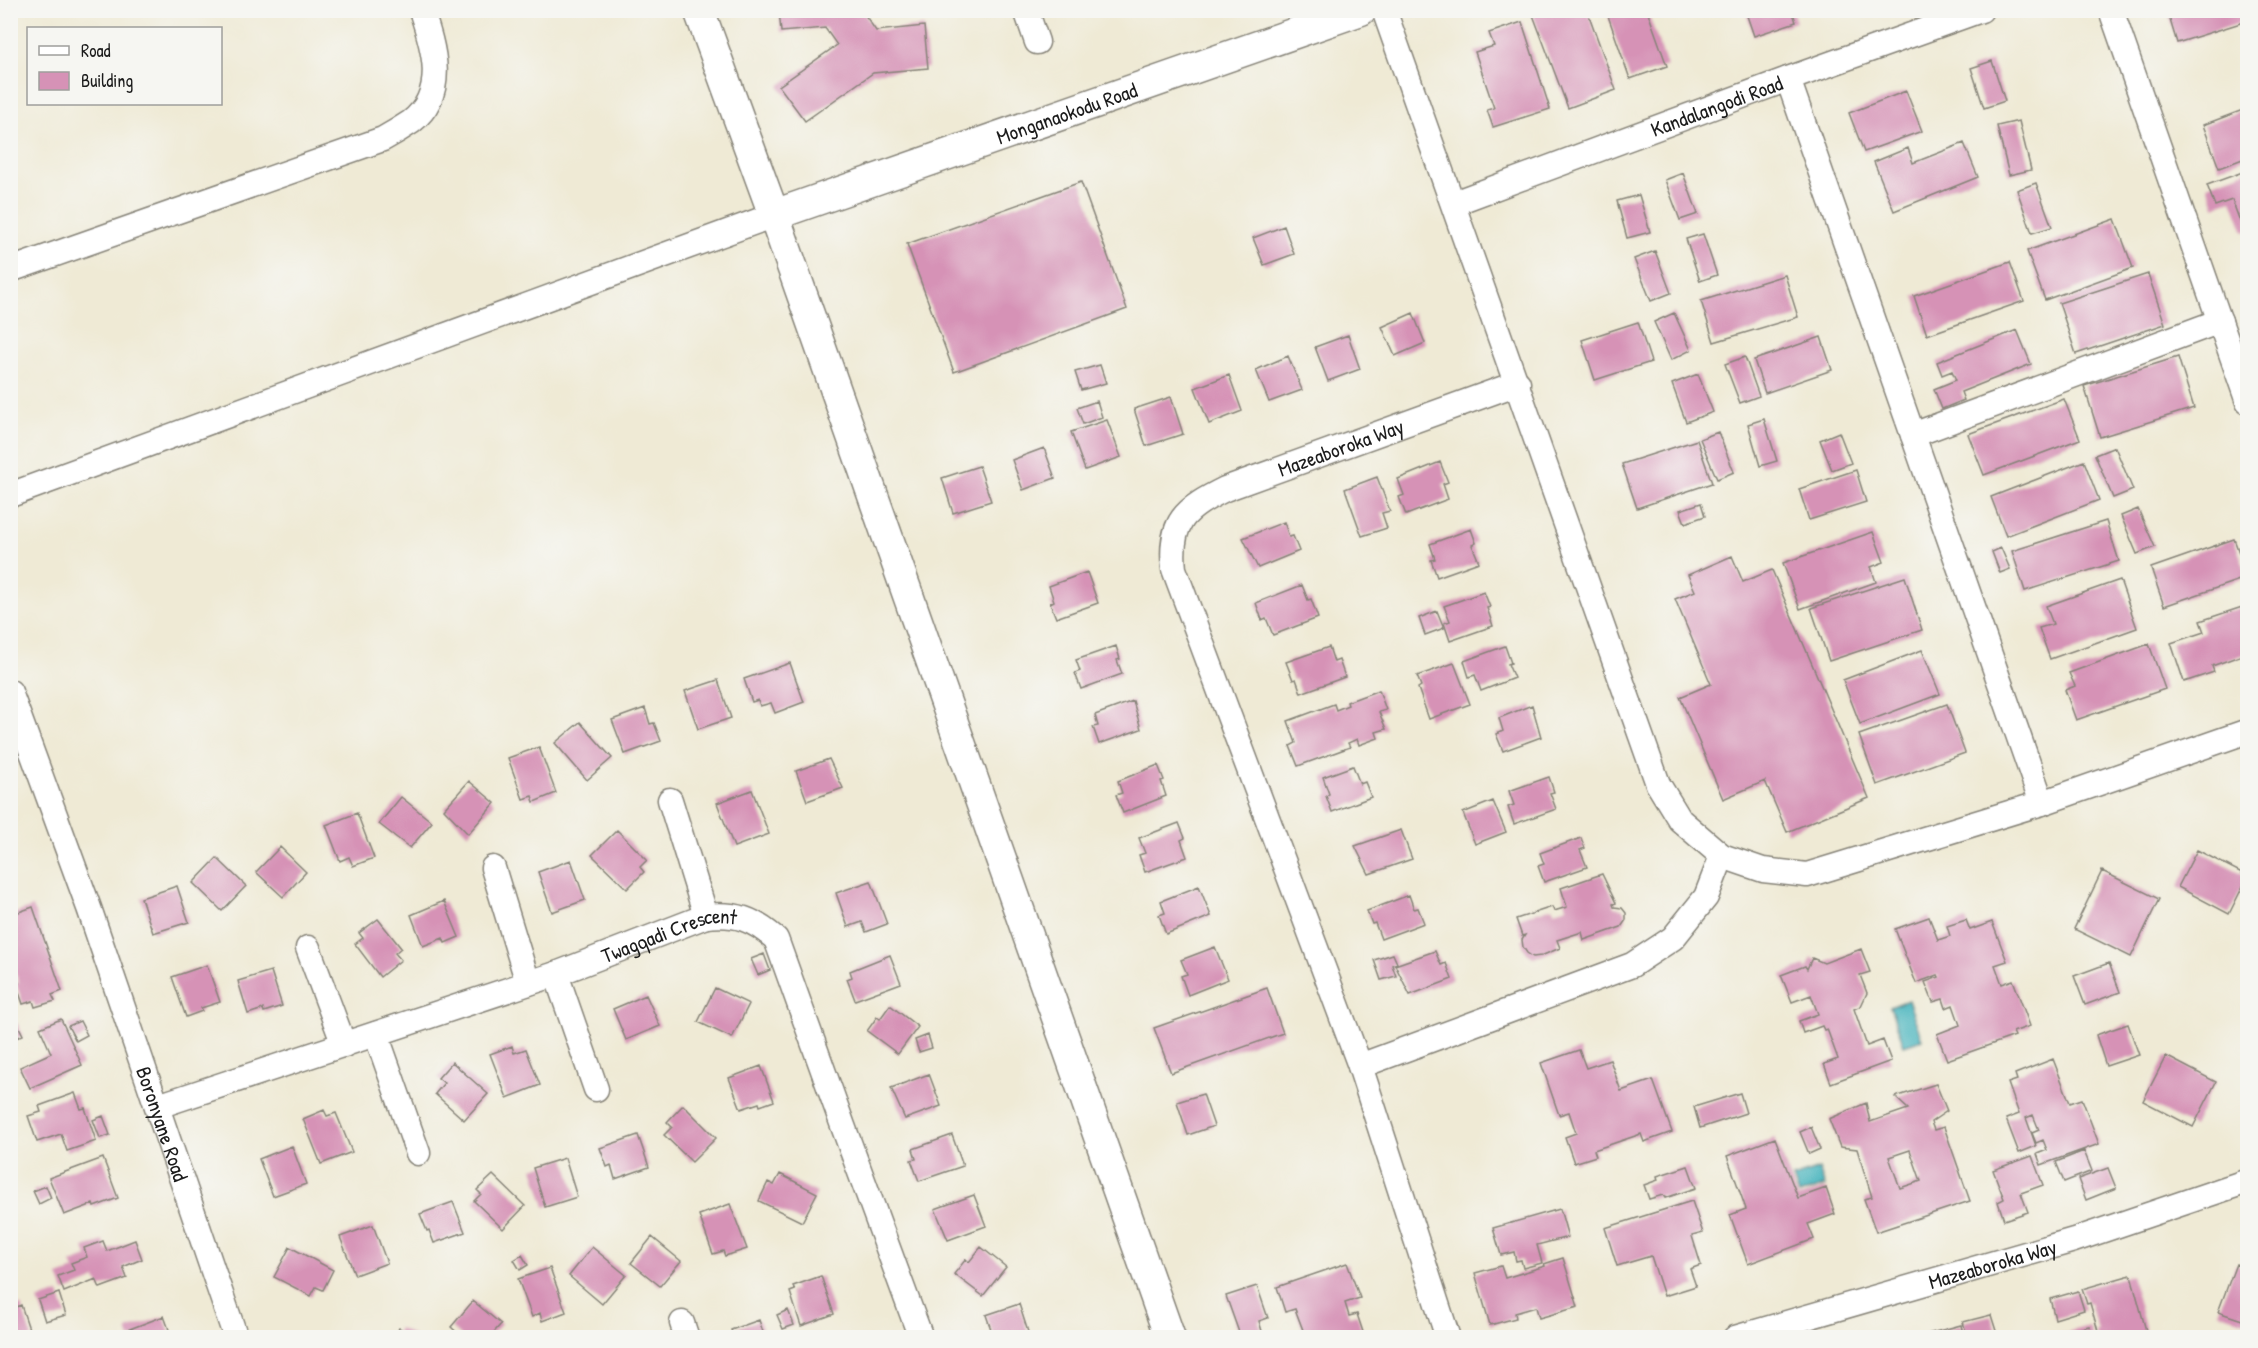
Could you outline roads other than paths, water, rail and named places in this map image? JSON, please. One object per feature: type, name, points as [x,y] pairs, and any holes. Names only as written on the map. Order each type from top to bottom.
[{"type":"street","points":[[10,270],[383,139],[412,121],[431,98],[436,66],[422,10]]},
{"type":"street","points":[[699,10],[774,215],[1170,1338]]},
{"type":"street","points":[[1026,10],[1037,42]]},
{"type":"street","name":"Monganaokodu Road","points":[[774,215],[1361,10]]},
{"type":"street","points":[[1384,10],[1518,383],[1658,784],[1680,820],[1722,856],[1763,870],[1807,875],[2042,803],[2247,731]]},
{"type":"street","name":"Kandalangodi Road","points":[[1454,203],[1981,10]]},
{"type":"street","points":[[2111,10],[2247,402]]},
{"type":"street","points":[[1788,79],[2042,803]]},
{"type":"street","points":[[10,495],[774,215]]},
{"type":"street","points":[[1913,435],[2220,321]]},
{"type":"street","name":"Mazeaboroka Way","points":[[1360,1066],[1174,569],[1172,547],[1176,528],[1187,512],[1205,499],[1225,489],[1518,383]]},
{"type":"street","name":"Boronyane Road","points":[[10,692],[90,909],[236,1338]]},
{"type":"street","points":[[670,801],[706,916]]},
{"type":"street","points":[[1448,1338],[1360,1066],[1632,965],[1673,938],[1706,897],[1722,856]]},
{"type":"street","points":[[493,868],[528,983]]},
{"type":"street","name":"Twagqadi Crescent","points":[[158,1106],[556,974],[706,916],[726,914],[747,919],[761,926],[776,939],[921,1338]]},
{"type":"street","points":[[308,948],[344,1045]]},
{"type":"street","points":[[556,974],[596,1089]]},
{"type":"street","points":[[376,1034],[418,1153]]},
{"type":"street","name":"Mazeaboroka Way","points":[[1735,1338],[2074,1240],[2247,1181]]},
{"type":"water","points":[[1908,1000],[1922,1039],[1904,1045],[1890,1007]]},
{"type":"water","points":[[1819,1169],[1825,1186],[1799,1195],[1793,1178]]}]
